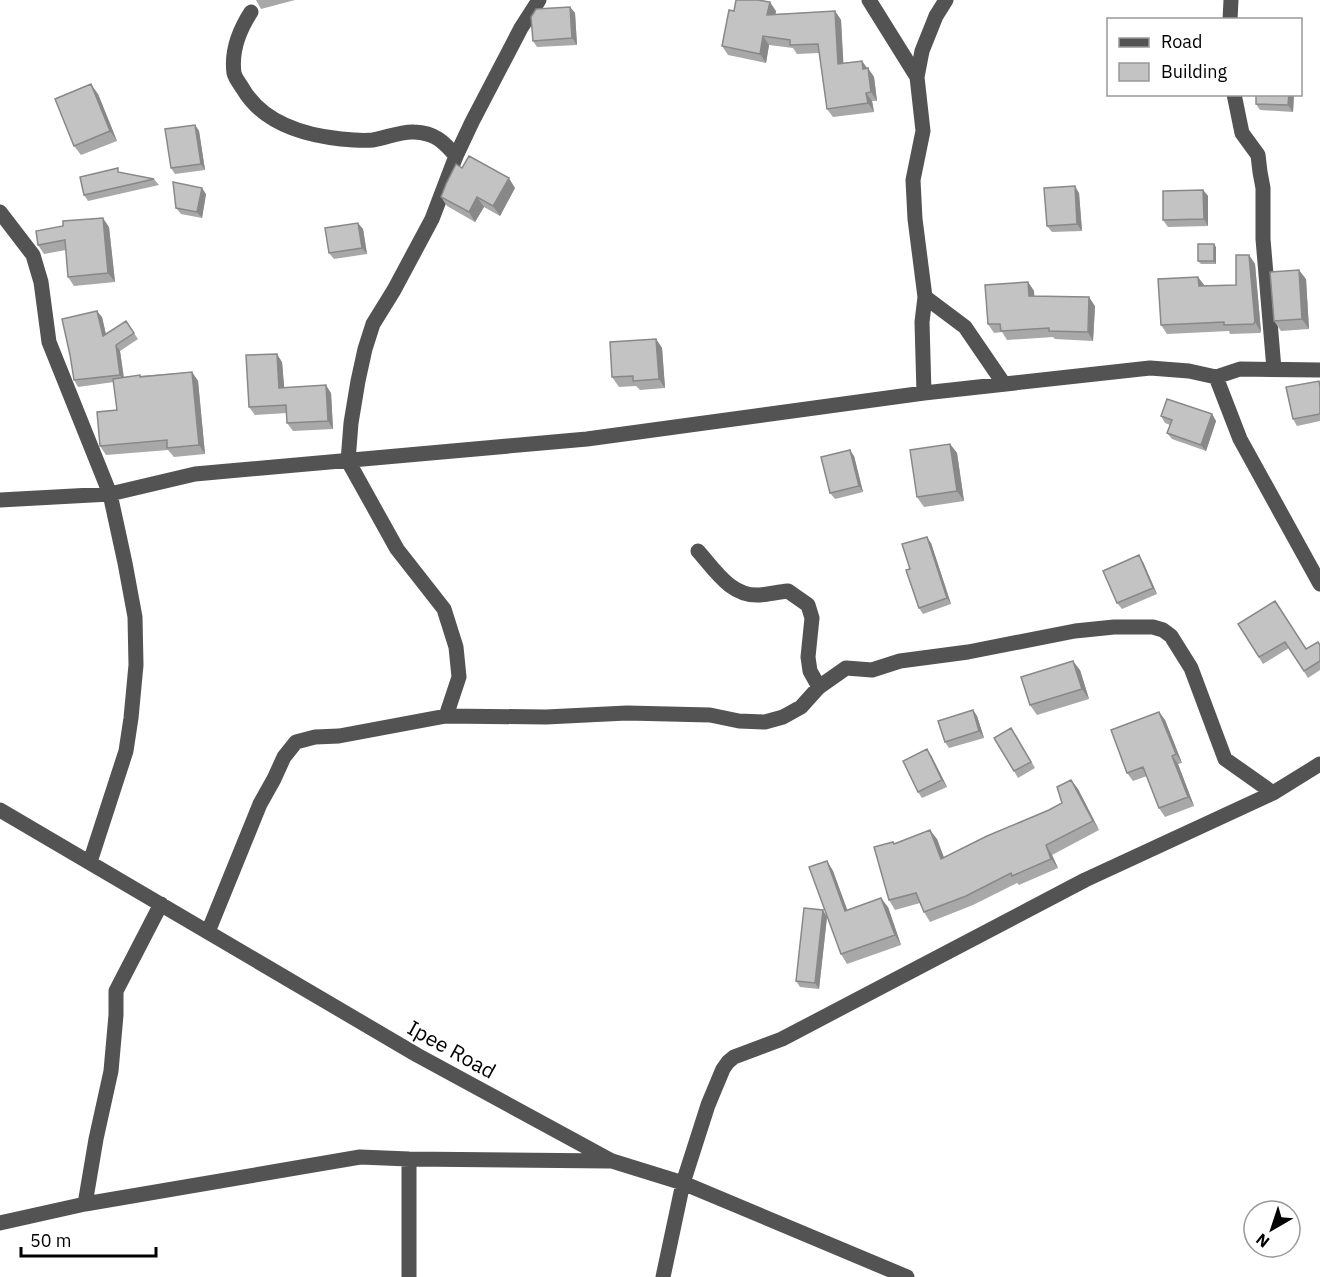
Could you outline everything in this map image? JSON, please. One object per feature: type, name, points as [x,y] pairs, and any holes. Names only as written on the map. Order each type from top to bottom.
[{"type":"street","points":[[446,716],[459,677],[456,647],[444,609],[397,549],[348,461],[351,423],[365,349],[374,324],[432,219],[456,156],[472,122],[521,28],[539,0]]},
{"type":"street","points":[[869,0],[917,77]]},
{"type":"street","points":[[924,393],[922,322],[925,297],[915,219],[913,180],[923,131],[917,77],[922,51],[936,16],[946,0]]},
{"type":"street","points":[[1230,18],[1231,0]]},
{"type":"street","points":[[251,12],[243,26],[235,50],[234,74],[248,97],[276,122],[298,130],[341,139],[372,140],[412,131],[433,135],[444,142],[456,156]]},
{"type":"street","points":[[1234,96],[1242,133],[1258,154],[1263,188],[1263,239],[1274,369]]},
{"type":"street","points":[[0,212],[33,255],[42,282],[49,342],[110,494],[135,617],[136,665],[126,751],[90,862]]},
{"type":"street","points":[[925,297],[965,327],[1004,384]]},
{"type":"street","points":[[0,500],[110,494],[195,474],[587,439],[924,393],[1150,368],[1189,371],[1216,377],[1240,369],[1320,370]]},
{"type":"street","points":[[1216,377],[1240,439],[1320,584]]},
{"type":"street","points":[[698,551],[734,589],[746,594],[760,595],[788,591],[808,605],[812,618],[808,657],[810,671],[819,687]]},
{"type":"street","points":[[208,932],[260,804],[284,757],[296,742],[446,716],[546,717],[627,713],[710,716],[739,721],[765,722],[783,717],[801,707],[819,687],[846,668],[872,670],[900,661],[968,652],[1075,631],[1114,627],[1153,627],[1171,636],[1191,669],[1225,759],[1273,793]]},
{"type":"street","points":[[663,1277],[683,1183],[708,1105],[728,1062],[735,1057],[782,1039],[1085,880],[1273,793],[1320,764]]},
{"type":"street","name":"Ipee Road","points":[[0,810],[417,1055],[612,1161],[683,1183],[907,1277]]},
{"type":"street","points":[[86,1204],[96,1139],[111,1071],[116,991],[161,904]]},
{"type":"street","points":[[0,1223],[86,1204],[360,1157],[612,1161]]},
{"type":"street","points":[[408,1277],[409,1159]]},
{"type":"building","points":[[736,0],[770,2],[767,15],[835,11],[838,64],[862,61],[863,69],[868,68],[871,92],[866,93],[868,103],[827,109],[818,44],[790,45],[790,40],[763,36],[760,54],[722,46],[729,10],[734,11]]},
{"type":"building","points":[[570,7],[572,38],[533,41],[531,17],[536,9]]},
{"type":"building","points":[[91,84],[110,131],[74,146],[55,99]]},
{"type":"building","points":[[1256,96],[1289,96],[1288,105],[1256,104]]},
{"type":"building","points":[[195,125],[201,164],[171,168],[165,129]]},
{"type":"building","points":[[469,156],[509,178],[493,206],[477,197],[469,212],[441,197],[456,164],[462,168]]},
{"type":"building","points":[[118,168],[118,172],[154,179],[84,195],[80,177]]},
{"type":"building","points":[[173,182],[202,188],[197,212],[176,208]]},
{"type":"building","points":[[1075,186],[1077,224],[1047,226],[1044,188]]},
{"type":"building","points":[[1203,190],[1204,219],[1163,220],[1163,191]]},
{"type":"building","points":[[103,218],[108,273],[68,277],[65,240],[38,245],[36,231],[63,226],[63,221]]},
{"type":"building","points":[[358,223],[362,248],[329,253],[325,228]]},
{"type":"building","points":[[1198,244],[1214,244],[1214,261],[1198,261]]},
{"type":"building","points":[[1236,255],[1249,255],[1255,322],[1253,324],[1224,325],[1224,322],[1161,325],[1158,279],[1198,277],[1199,286],[1236,285]]},
{"type":"building","points":[[1299,270],[1302,319],[1274,321],[1270,272]]},
{"type":"building","points":[[1028,282],[1029,296],[1089,297],[1088,332],[1049,331],[1049,328],[1001,331],[1000,324],[988,324],[985,285]]},
{"type":"building","points":[[97,311],[103,336],[126,321],[134,333],[116,345],[120,375],[74,380],[62,319]]},
{"type":"building","points":[[656,339],[659,379],[633,381],[633,376],[612,377],[610,342]]},
{"type":"building","points":[[277,354],[279,388],[326,385],[328,421],[287,423],[286,405],[249,407],[246,355]]},
{"type":"building","points":[[192,372],[199,445],[167,448],[167,440],[100,446],[97,412],[117,410],[113,379]]},
{"type":"building","points":[[1319,381],[1320,414],[1293,419],[1286,387]]},
{"type":"building","points":[[1167,399],[1212,414],[1201,445],[1167,433],[1172,420],[1161,416]]},
{"type":"building","points":[[950,444],[957,491],[917,497],[910,450]]},
{"type":"building","points":[[850,450],[859,486],[830,493],[821,457]]},
{"type":"building","points":[[927,537],[947,598],[919,608],[906,570],[910,569],[902,544]]},
{"type":"building","points":[[1139,555],[1153,588],[1117,603],[1103,571]]},
{"type":"building","points":[[1275,601],[1306,649],[1318,642],[1320,645],[1320,661],[1304,671],[1285,642],[1259,657],[1238,624]]},
{"type":"building","points":[[1073,661],[1082,689],[1030,705],[1021,677]]},
{"type":"building","points":[[973,710],[979,731],[945,742],[938,721]]},
{"type":"building","points":[[1159,712],[1176,754],[1172,756],[1188,797],[1159,808],[1143,767],[1127,773],[1111,730]]},
{"type":"building","points":[[1011,728],[1031,762],[1014,771],[994,738]]},
{"type":"building","points":[[927,749],[942,780],[918,792],[903,761]]},
{"type":"building","points":[[1071,780],[1093,821],[1046,845],[1051,859],[1012,876],[1011,873],[966,896],[924,912],[916,893],[889,900],[874,847],[893,842],[894,844],[930,830],[941,859],[1062,803],[1057,787]]},
{"type":"building","points":[[827,861],[845,911],[881,898],[895,935],[841,954],[809,867]]},
{"type":"building","points":[[804,908],[823,910],[815,983],[796,981]]}]
